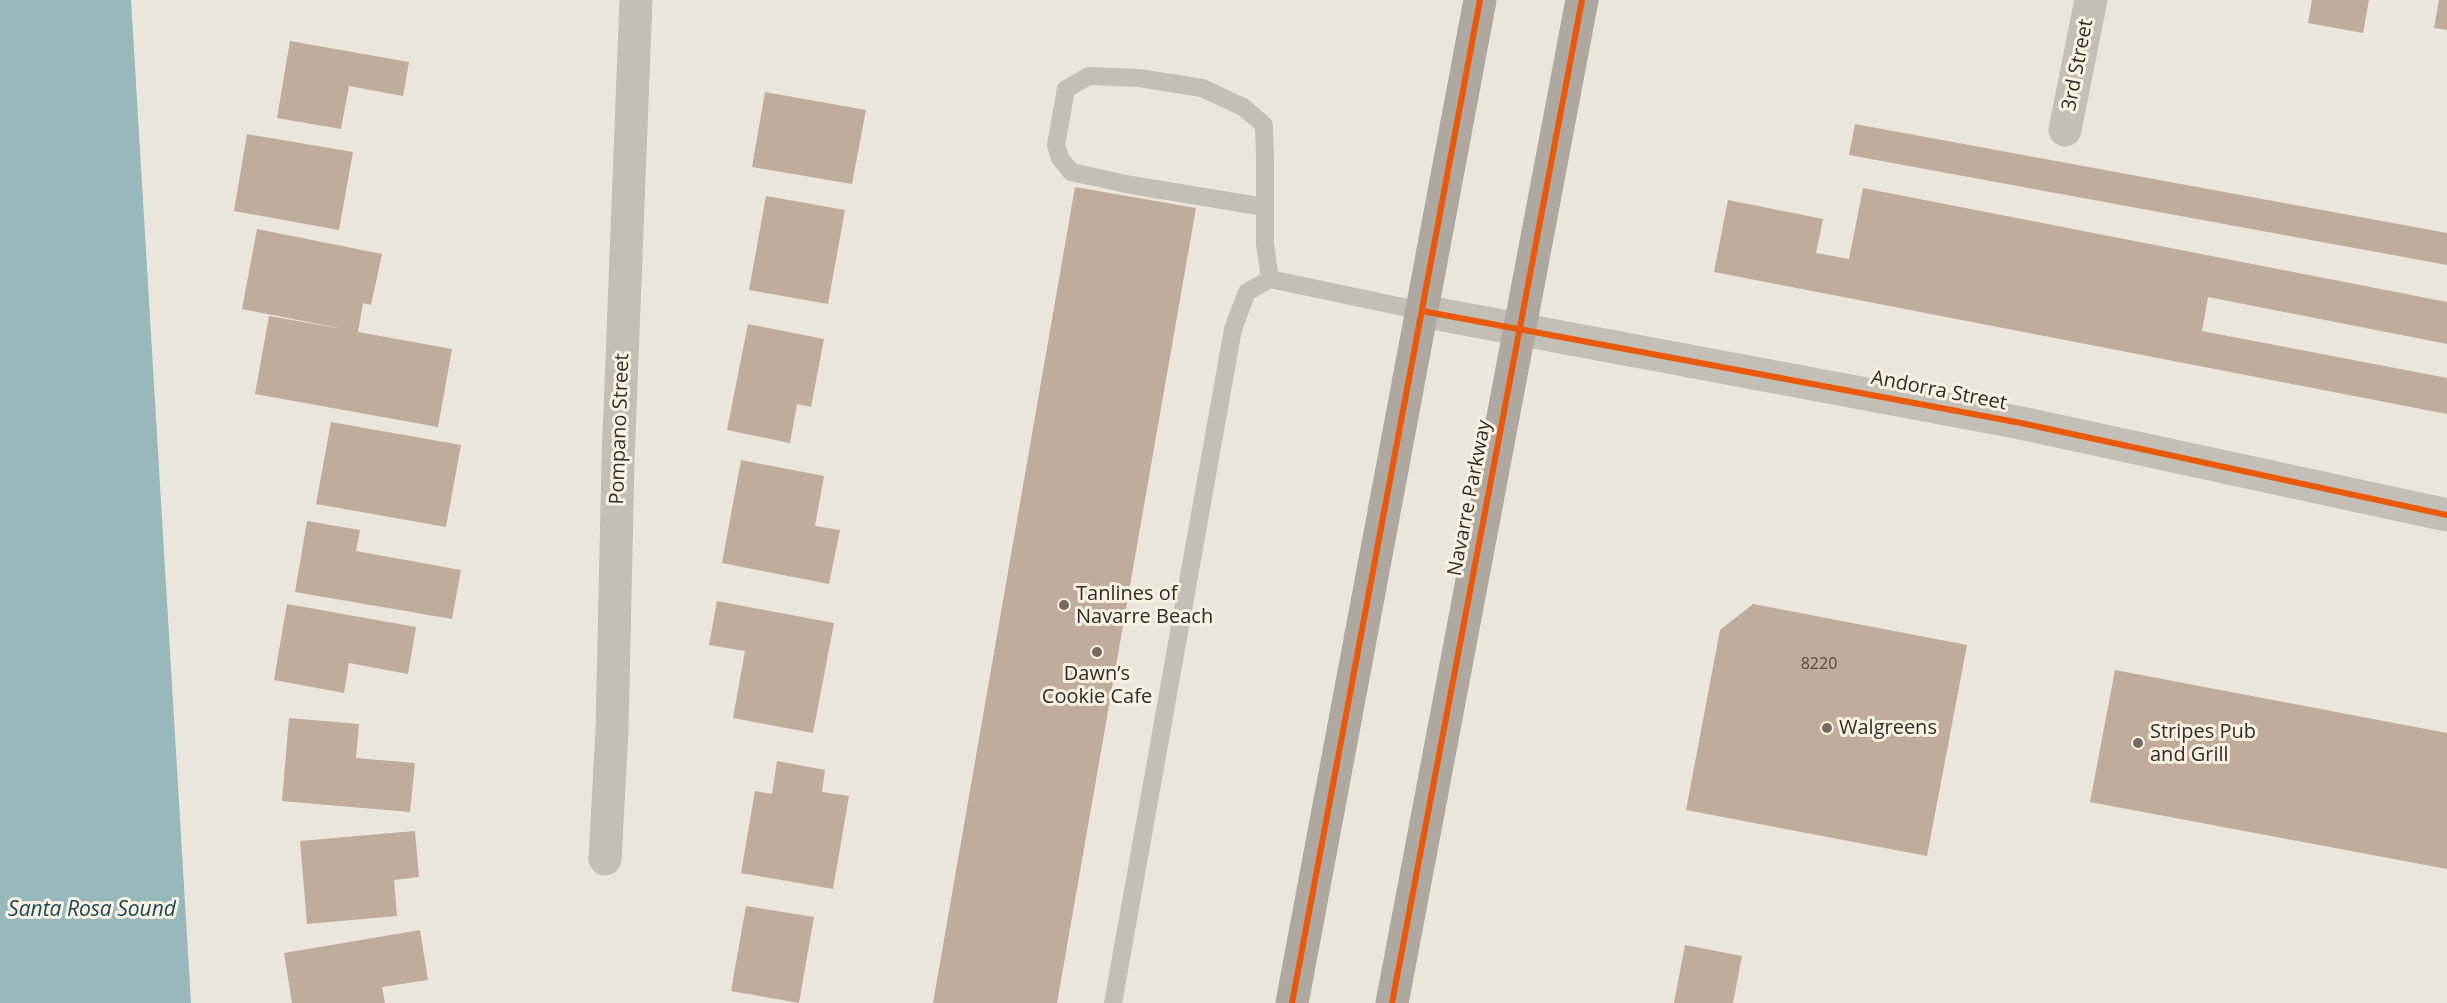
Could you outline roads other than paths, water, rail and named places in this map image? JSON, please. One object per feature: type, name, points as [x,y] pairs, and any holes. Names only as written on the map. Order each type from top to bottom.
[{"type":"highway","points":[[1292,1003],[1480,0]]},
{"type":"highway","name":"Navarre Parkway","points":[[1392,1003],[1582,0]]},
{"type":"street","name":"Pompano Street","points":[[604,859],[612,731],[618,461],[636,0]]},
{"type":"street","name":"3rd Street","points":[[2065,130],[2091,0]]},
{"type":"street","name":"Andorra Street","points":[[1422,311],[2022,423],[2447,515]]},
{"type":"lane","points":[[1265,207],[1131,185],[1071,172],[1060,158],[1056,145],[1066,89],[1089,76],[1139,78],[1202,88],[1243,107],[1264,126],[1265,207],[1265,244],[1270,279]]},
{"type":"lane","points":[[1113,1003],[1233,329],[1247,292],[1270,279],[1422,311]]},
{"type":"water","name":"Santa Rosa Sound","points":[[0,0],[131,0],[191,1003],[0,1003]]},
{"type":"place","name":"Tanlines of Navarre Beach","points":[[1064,605]]},
{"type":"place","name":"Dawn’s Cookie Cafe","points":[[1097,652]]},
{"type":"place","name":"Walgreens","points":[[1827,728]]},
{"type":"place","name":"Stripes Pub and Grill","points":[[2138,743]]}]
